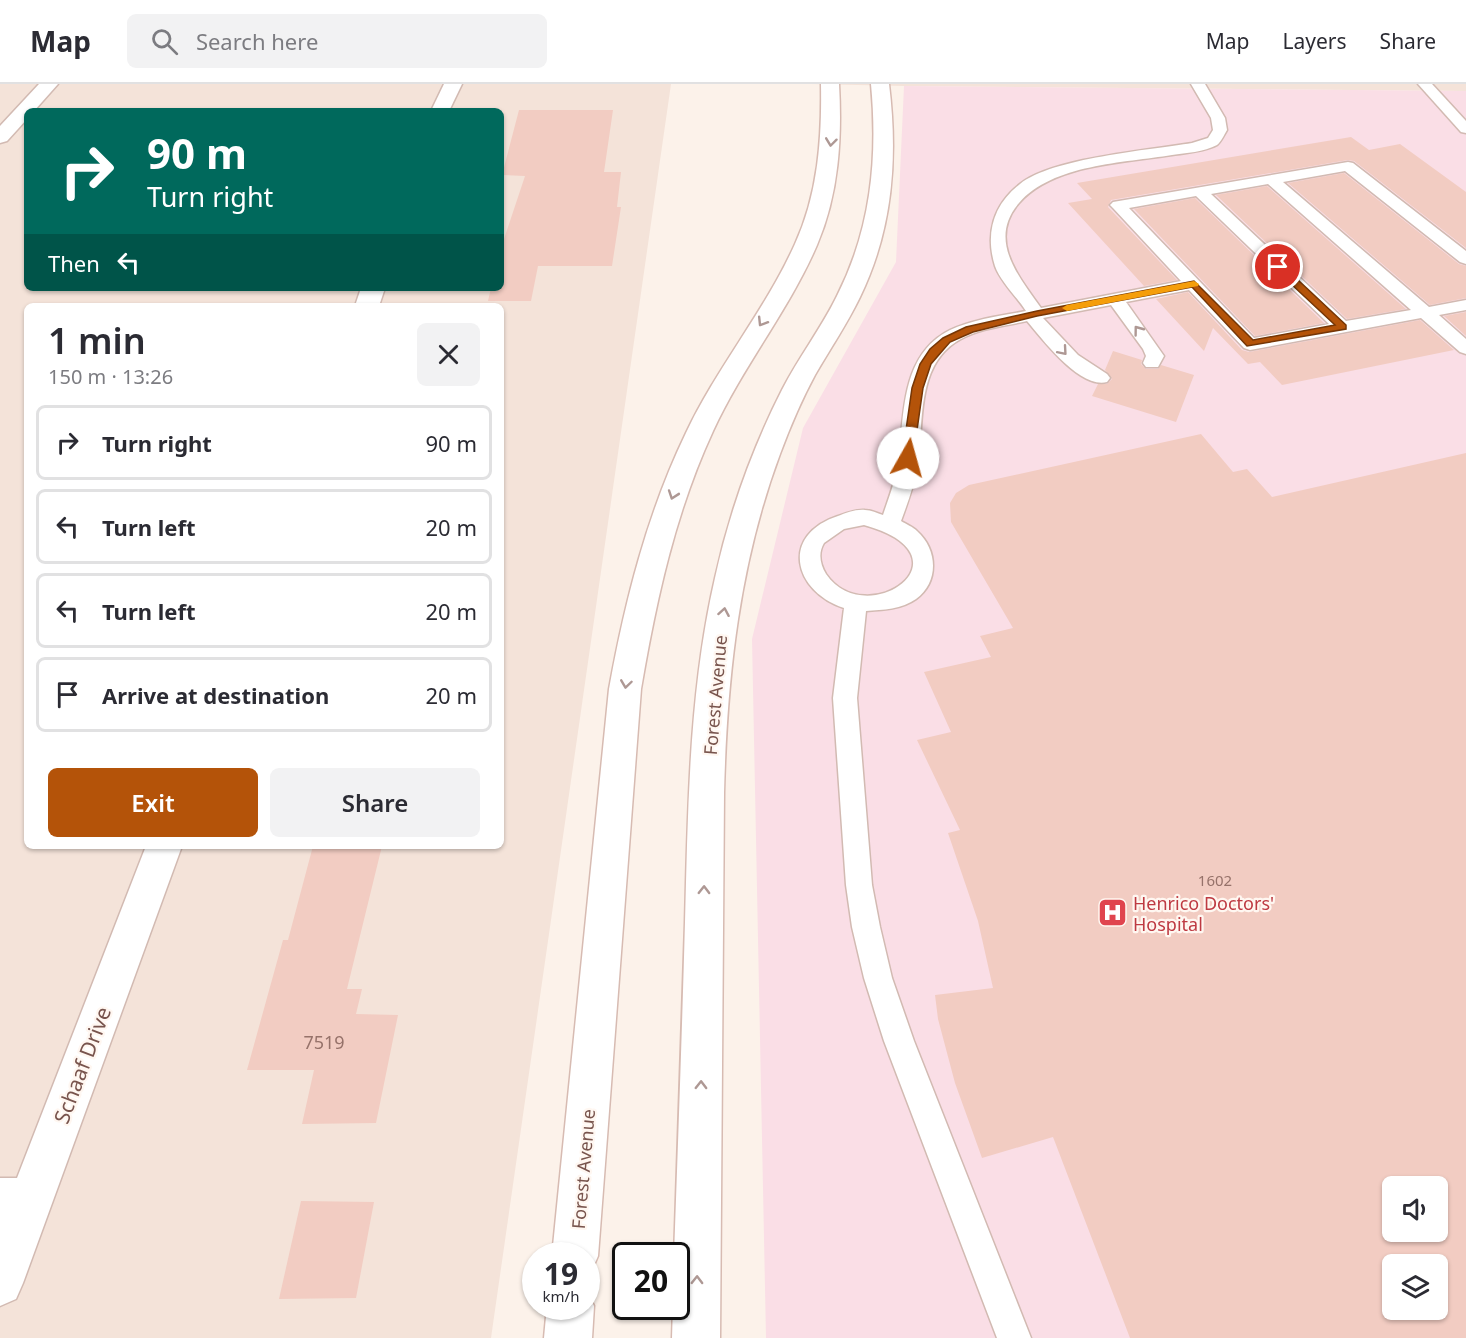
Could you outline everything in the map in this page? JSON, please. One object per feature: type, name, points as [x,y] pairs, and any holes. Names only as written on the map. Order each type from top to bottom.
[{"type":"main road","points":[[27,108],[49,84]]},
{"type":"main road","points":[[441,108],[453,84]]},
{"type":"main road","name":"Forest Avenue","points":[[576,1242],[625,689],[638,611],[657,540],[677,483],[699,431],[724,383],[797,264],[813,228],[824,191],[832,133],[830,84]]},
{"type":"main road","name":"Forest Avenue","points":[[696,1338],[706,808],[717,651],[730,577],[748,510],[775,431],[797,385],[849,297],[866,257],[883,189],[885,139],[880,84]]},
{"type":"main road","points":[[0,137],[24,111]]},
{"type":"main road","name":"Schaaf Drive","points":[[0,1284],[15,1201],[163,849]]},
{"type":"main road","points":[[568,1338],[570,1320]]},
{"type":"lane","points":[[1101,378],[1084,371],[1071,360],[1034,314],[1004,268],[997,238],[1005,210],[1025,187],[1050,174],[1074,167],[1195,147],[1212,141],[1220,130],[1218,118],[1198,84]]},
{"type":"lane","points":[[1425,84],[1466,129]]},
{"type":"lane","points":[[1466,259],[1348,166],[1118,205],[1250,344],[1466,304]]},
{"type":"lane","points":[[1271,179],[1466,348]]},
{"type":"lane","points":[[1199,191],[1342,327]]},
{"type":"lane","points":[[890,523],[905,478],[917,388],[926,364],[934,351],[946,340],[970,329],[1034,314],[1194,284]]},
{"type":"lane","points":[[1114,299],[1151,348],[1155,356],[1152,363]]},
{"type":"lane","points":[[864,517],[900,527],[914,538],[922,552],[924,567],[920,581],[909,593],[893,601],[875,604],[856,603],[838,597],[823,587],[813,574],[809,561],[811,547],[818,535],[830,526],[846,519],[864,517]]},
{"type":"lane","points":[[856,603],[845,698],[859,885],[866,927],[878,978],[899,1041],[1014,1338]]},
{"type":"shaded area","points":[[0,84],[671,84],[491,1338],[0,1338]]},
{"type":"shaded area","points":[[811,84],[1466,84],[1466,91],[904,86]]},
{"type":"shaded area","name":"Henrico Doctors' Hospital","points":[[904,86],[1466,91],[1466,1338],[766,1338],[752,639],[803,428],[896,262]]},
{"type":"building","points":[[519,110],[613,110],[604,172],[621,172],[617,207],[621,207],[612,266],[538,266],[531,301],[488,301],[490,291],[504,291],[504,239],[525,176],[504,175]]},
{"type":"building","points":[[1351,137],[1369,150],[1400,144],[1466,192],[1466,248],[1354,161],[1348,160],[1111,200],[1108,207],[1177,280],[1144,286],[1068,203],[1092,199],[1077,183]]},
{"type":"building","points":[[1344,173],[1459,264],[1466,266],[1466,298],[1430,305],[1288,183]]},
{"type":"building","points":[[1267,186],[1406,309],[1347,319],[1216,195]]},
{"type":"building","points":[[1195,198],[1324,323],[1255,336],[1134,209]]},
{"type":"building","points":[[1188,292],[1242,350],[1249,352],[1420,320],[1454,350],[1282,385],[1260,362],[1248,364],[1213,328],[1204,351],[1156,299]]},
{"type":"building","points":[[1466,312],[1466,336],[1444,316]]},
{"type":"building","points":[[1113,351],[1142,360],[1141,364],[1146,369],[1158,369],[1161,365],[1194,375],[1176,422],[1092,396],[1098,384],[1107,384],[1112,379],[1105,370]]},
{"type":"building","points":[[1201,434],[1233,472],[1247,469],[1272,497],[1466,453],[1466,1338],[1130,1338],[1053,1137],[982,1158],[955,1083],[938,1019],[935,995],[993,988],[978,921],[948,833],[960,830],[917,740],[951,732],[924,672],[991,657],[980,636],[1013,628],[951,522],[950,503],[956,493],[969,485]]},
{"type":"building","points":[[312,849],[381,849],[347,989],[362,989],[356,1014],[398,1015],[376,1123],[302,1124],[314,1070],[247,1070],[283,940],[288,940]]},
{"type":"building","points":[[301,1201],[374,1202],[356,1298],[279,1299]]},
{"type":"slow traffic","points":[[1067,308],[1194,284]]},
{"type":"place","name":"Henrico Doctors' Hospital","points":[[1112,913]]},
{"type":"route","points":[[908,458],[917,388],[926,364],[934,351],[946,340],[970,329],[1194,284],[1250,344],[1342,327],[1278,267]]}]
